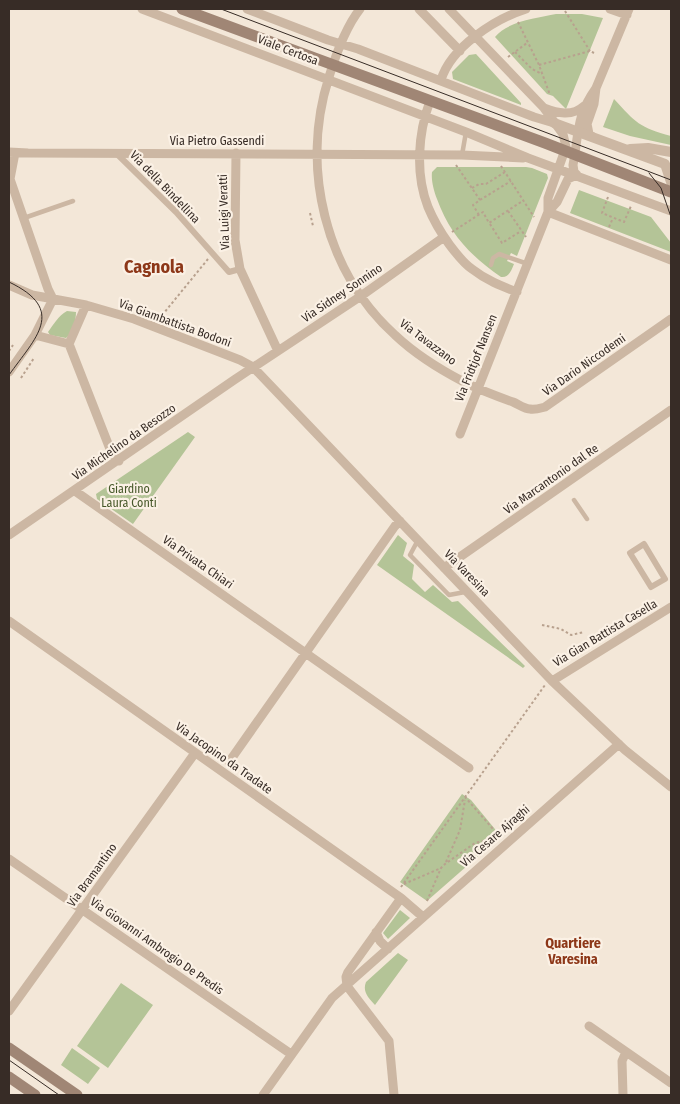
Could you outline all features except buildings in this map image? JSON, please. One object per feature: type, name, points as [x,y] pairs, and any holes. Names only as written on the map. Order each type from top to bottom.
[{"type":"main road","name":"Viale Certosa","points":[[182,9],[570,152],[671,192]]},
{"type":"main road","points":[[9,1048],[77,1095]]},
{"type":"main road","points":[[9,1077],[35,1095]]},
{"type":"street","name":"Viale Certosa","points":[[142,9],[466,132],[528,158]]},
{"type":"street","name":"Viale Certosa","points":[[247,9],[554,123]]},
{"type":"street","name":"Via Tavazzano","points":[[360,9],[350,24],[333,65],[319,118],[317,154],[326,222],[340,261],[361,296],[395,335],[440,369],[478,389]]},
{"type":"street","points":[[419,9],[460,51]]},
{"type":"street","points":[[450,9],[544,108],[563,134],[570,152],[574,172],[578,175]]},
{"type":"street","points":[[441,80],[449,64],[475,36],[498,20],[526,9]]},
{"type":"street","points":[[544,108],[567,114],[577,112],[584,106],[596,88],[628,12],[610,9]]},
{"type":"street","points":[[593,137],[589,134],[587,126],[594,104],[596,88]]},
{"type":"street","points":[[430,101],[424,117],[420,156],[422,184],[428,207],[448,235],[454,250],[470,268],[492,282],[517,292]]},
{"type":"street","points":[[548,212],[548,198],[559,169],[570,152],[578,131],[584,106]]},
{"type":"street","points":[[554,123],[668,165],[671,182]]},
{"type":"street","points":[[627,150],[648,148],[671,152]]},
{"type":"street","points":[[9,372],[35,335],[53,298],[48,289],[10,179],[12,152]]},
{"type":"street","name":"Via Pietro Gassendi","points":[[12,152],[117,154],[236,153],[528,158]]},
{"type":"street","name":"Via Luigi Veratti","points":[[236,153],[234,240],[240,269],[278,351]]},
{"type":"street","name":"Via della Bindellina","points":[[117,154],[176,212],[229,272],[240,269]]},
{"type":"street","points":[[528,158],[671,211]]},
{"type":"street","points":[[548,212],[557,202],[567,181],[572,176],[578,175]]},
{"type":"street","points":[[548,212],[671,260]]},
{"type":"street","name":"Via Fridtjof Nansen","points":[[460,434],[548,212]]},
{"type":"street","name":"Via Sidney Sonnino","points":[[253,368],[448,235]]},
{"type":"street","name":"Via Giambattista Bodoni","points":[[9,284],[29,294],[86,305],[152,326],[240,360],[253,368]]},
{"type":"street","points":[[86,305],[69,344],[112,454],[119,461]]},
{"type":"street","name":"Via Dario Niccodemi","points":[[478,389],[531,410],[545,407],[671,319]]},
{"type":"street","points":[[35,335],[69,344]]},
{"type":"street","name":"Via Michelino da Besozzo","points":[[9,535],[253,368]]},
{"type":"street","name":"Via Varesina","points":[[253,368],[397,524],[418,540],[466,591],[549,683],[671,787]]},
{"type":"street","name":"Via Marcantonio dal Re","points":[[444,568],[566,488],[671,410]]},
{"type":"street","name":"Via Privata Chiari","points":[[75,491],[469,768]]},
{"type":"street","points":[[229,762],[397,524]]},
{"type":"street","points":[[644,544],[665,579],[651,586],[630,553],[644,544]]},
{"type":"street","name":"Via Gian Battista Casella","points":[[549,683],[671,608]]},
{"type":"street","name":"Via Jacopino da Tradate","points":[[9,621],[401,898],[423,917]]},
{"type":"street","name":"Via Cesare Ajraghi","points":[[263,1095],[332,998],[619,744]]},
{"type":"street","name":"Via Bramantino","points":[[9,1011],[195,753]]},
{"type":"street","name":"Via Giovanni Ambrogio De Predis","points":[[9,859],[291,1054]]},
{"type":"street","points":[[394,1095],[389,1040],[347,986],[346,976],[401,898]]},
{"type":"street","points":[[376,932],[388,949]]},
{"type":"street","points":[[589,1026],[671,1083]]},
{"type":"street","points":[[623,1095],[622,1061],[626,1052]]},
{"type":"lane","points":[[462,156],[466,132]]},
{"type":"lane","points":[[24,218],[72,202]]},
{"type":"lane","points":[[491,265],[493,258],[499,254],[528,264]]},
{"type":"lane","points":[[574,500],[587,518]]},
{"type":"lane","points":[[418,540],[410,555],[449,595],[466,591]]},
{"type":"path","points":[[565,11],[590,51],[594,53]]},
{"type":"path","points":[[517,22],[539,65],[550,95]]},
{"type":"path","points":[[508,57],[527,43]]},
{"type":"path","points":[[539,65],[590,51]]},
{"type":"path","points":[[515,52],[532,69],[542,74]]},
{"type":"path","points":[[456,164],[480,200]]},
{"type":"path","points":[[500,165],[534,216]]},
{"type":"path","points":[[472,188],[479,184],[486,184],[505,172]]},
{"type":"path","points":[[479,215],[473,205],[511,181]]},
{"type":"path","points":[[608,197],[602,213],[613,218],[624,222],[631,206]]},
{"type":"path","points":[[489,223],[524,200]]},
{"type":"path","points":[[508,211],[526,237]]},
{"type":"path","points":[[448,235],[482,212],[502,243],[521,231]]},
{"type":"path","points":[[310,213],[313,226]]},
{"type":"path","points":[[609,229],[613,218]]},
{"type":"path","points":[[156,322],[213,253]]},
{"type":"path","points":[[9,351],[13,345]]},
{"type":"path","points":[[20,378],[34,358]]},
{"type":"path","points":[[542,625],[561,629],[571,635],[584,632]]},
{"type":"path","points":[[400,888],[549,683]]},
{"type":"path","points":[[446,864],[460,830],[465,797]]},
{"type":"path","points":[[402,885],[441,868],[475,843],[500,837],[465,797]]},
{"type":"path","points":[[427,901],[441,868]]},
{"type":"green space","points":[[556,14],[582,14],[603,18],[566,109],[553,96],[547,94],[495,37],[507,27]]},
{"type":"green space","points":[[476,54],[521,105],[453,79],[452,72],[469,55]]},
{"type":"green space","points":[[614,99],[627,113],[645,127],[671,136],[671,145],[630,136],[603,127]]},
{"type":"green space","points":[[437,167],[526,167],[547,174],[548,178],[517,256],[511,253],[507,261],[514,264],[506,276],[501,277],[471,253],[448,223],[433,186],[432,172]]},
{"type":"green space","points":[[579,190],[651,217],[671,243],[671,252],[570,213]]},
{"type":"green space","points":[[67,311],[76,312],[75,323],[71,333],[66,338],[50,335],[48,332]]},
{"type":"green space","name":"Giardino Laura Conti","points":[[188,432],[195,437],[133,524],[97,499],[96,494]]},
{"type":"green space","points":[[398,535],[407,543],[403,556],[414,565],[412,579],[425,592],[433,585],[452,602],[458,601],[525,666],[523,668],[377,565]]},
{"type":"green space","points":[[462,794],[471,800],[500,837],[427,901],[400,882]]},
{"type":"green space","points":[[400,910],[410,918],[388,939],[383,933]]},
{"type":"green space","points":[[398,953],[408,960],[375,1005],[366,992],[366,982]]},
{"type":"green space","points":[[121,983],[153,1005],[108,1068],[77,1046]]},
{"type":"green space","points":[[72,1048],[100,1068],[88,1084],[61,1065]]},
{"type":"tram line","points":[[221,9],[671,180]]},
{"type":"tram line","points":[[649,173],[661,188],[671,217]]},
{"type":"tram line","points":[[9,282],[27,293],[38,303],[42,314],[41,325],[36,337],[9,375]]},
{"type":"tram line","points":[[9,1060],[59,1095]]},
{"type":"district","name":"Cagnola","points":[[154,267]]},
{"type":"district","name":"Quartiere Varesina","points":[[573,952]]}]
